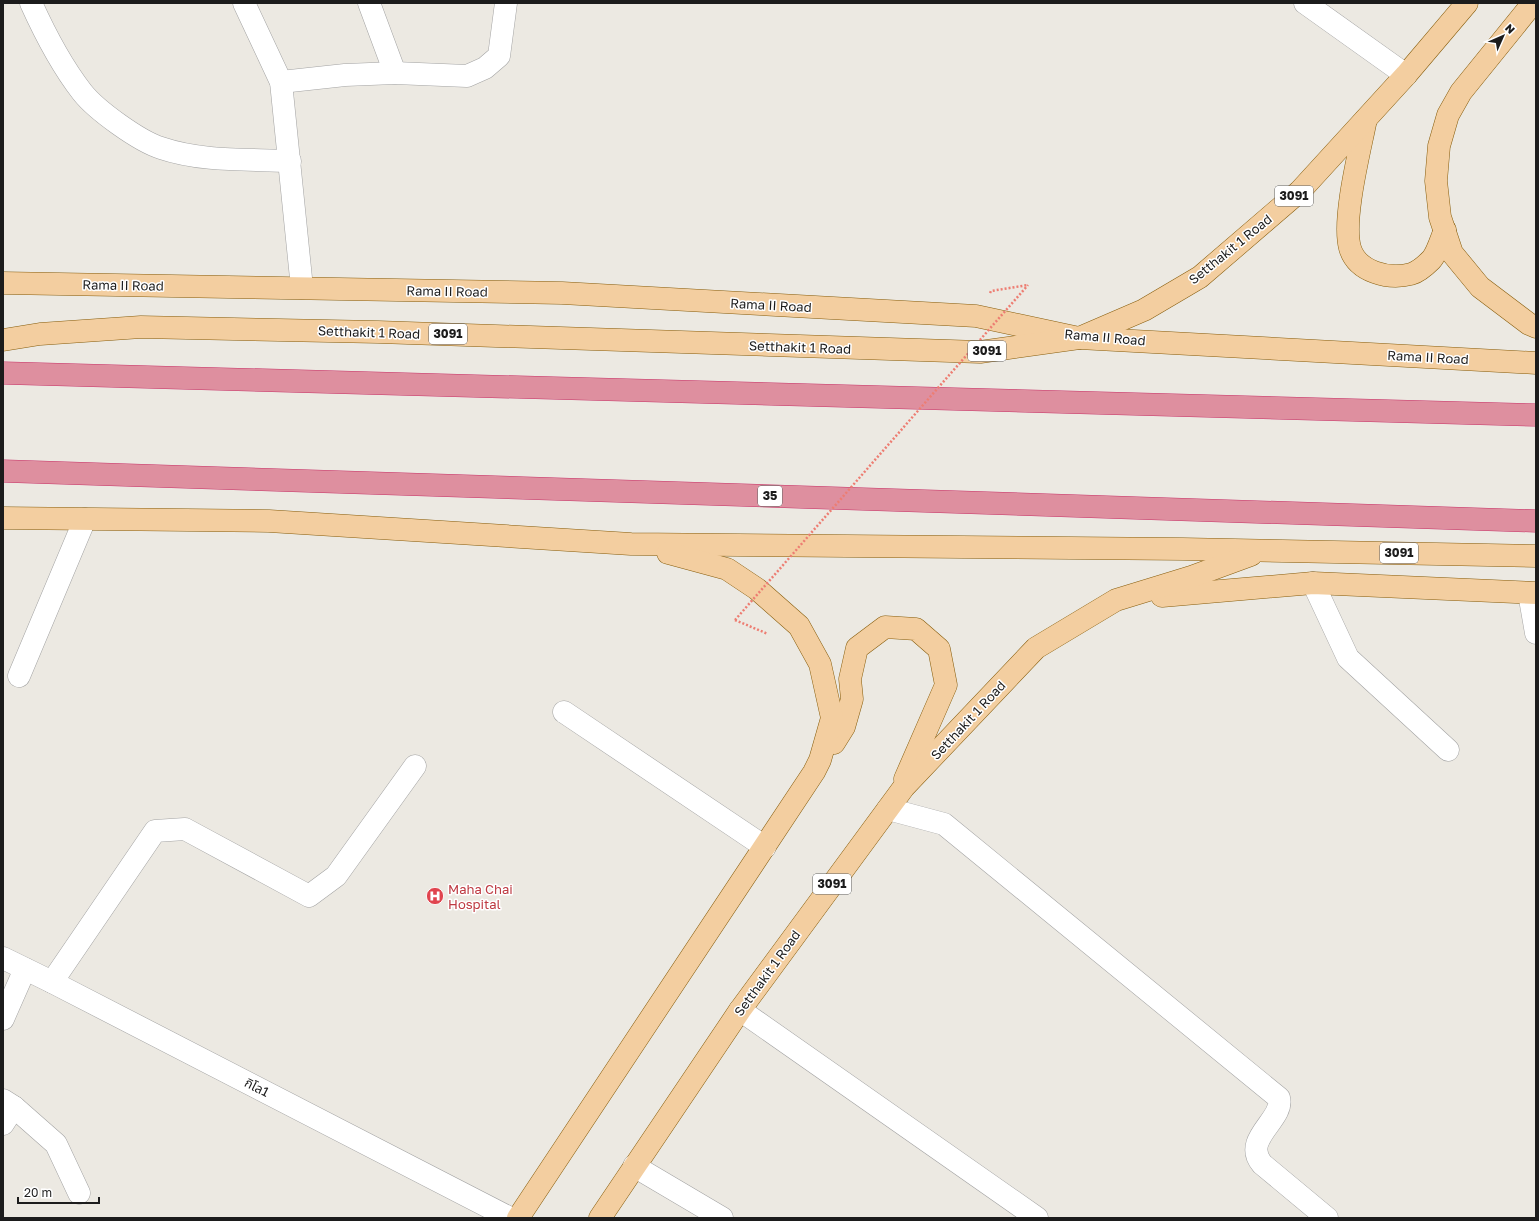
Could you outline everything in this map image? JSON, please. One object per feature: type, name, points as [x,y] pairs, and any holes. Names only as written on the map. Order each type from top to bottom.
[{"type":"highway","points":[[3,373],[1536,415]]},
{"type":"highway","name":"35","points":[[3,472],[1536,521]]},
{"type":"main road","name":"Setthakit 1 Road","points":[[3,340],[40,334],[141,327],[378,332],[894,351],[980,352],[1079,338],[1144,310],[1200,277],[1300,191],[1406,75],[1467,3]]},
{"type":"main road","points":[[1533,3],[1461,92],[1448,115],[1439,146],[1436,181],[1440,217],[1452,253],[1480,287],[1529,324],[1536,327]]},
{"type":"main road","points":[[1366,119],[1352,192],[1348,224],[1350,249],[1356,259],[1364,267],[1381,274],[1396,277],[1412,274],[1432,259],[1445,230]]},
{"type":"main road","name":"Rama II Road","points":[[3,283],[562,293],[976,316],[1079,338],[1536,363]]},
{"type":"main road","points":[[3,518],[268,521],[632,544],[1262,551]]},
{"type":"main road","points":[[632,544],[688,558],[726,570],[757,589],[799,626],[820,664],[832,718],[820,760],[814,772]]},
{"type":"main road","name":"Setthakit 1 Road","points":[[600,1218],[740,1010],[904,787],[1036,648],[1116,600],[1191,577],[1262,551],[1536,556]]},
{"type":"main road","points":[[1116,600],[1313,583],[1533,593]]},
{"type":"main road","points":[[518,1218],[844,727],[852,699],[850,679],[857,648],[885,627],[916,629],[939,649],[946,685],[892,803]]},
{"type":"street","points":[[30,3],[48,41],[82,94],[124,129],[160,148],[205,157],[290,161]]},
{"type":"street","points":[[244,3],[281,82],[302,288]]},
{"type":"street","points":[[368,3],[395,73]]},
{"type":"street","points":[[281,82],[345,75],[395,73],[467,76],[485,68],[499,56],[506,3]]},
{"type":"street","points":[[1305,3],[1406,75]]},
{"type":"street","points":[[19,676],[85,519]]},
{"type":"street","points":[[1313,583],[1348,658],[1448,750]]},
{"type":"street","points":[[1533,593],[1536,633]]},
{"type":"street","points":[[564,712],[765,847]]},
{"type":"street","points":[[52,982],[155,831],[186,829],[309,896],[336,876],[415,766]]},
{"type":"street","points":[[892,803],[944,824],[1279,1098],[1280,1107],[1257,1144],[1256,1156],[1262,1164],[1327,1218]]},
{"type":"street","name":"กิโล1","points":[[3,958],[510,1218]]},
{"type":"street","points":[[3,1019],[25,969]]},
{"type":"street","points":[[740,1010],[1037,1218]]},
{"type":"street","points":[[7,1110],[56,1144],[79,1193]]},
{"type":"street","points":[[634,1166],[722,1218]]},
{"type":"path","points":[[735,620],[1028,285]]},
{"type":"place","name":"Maha Chai Hospital","points":[[435,896]]}]
